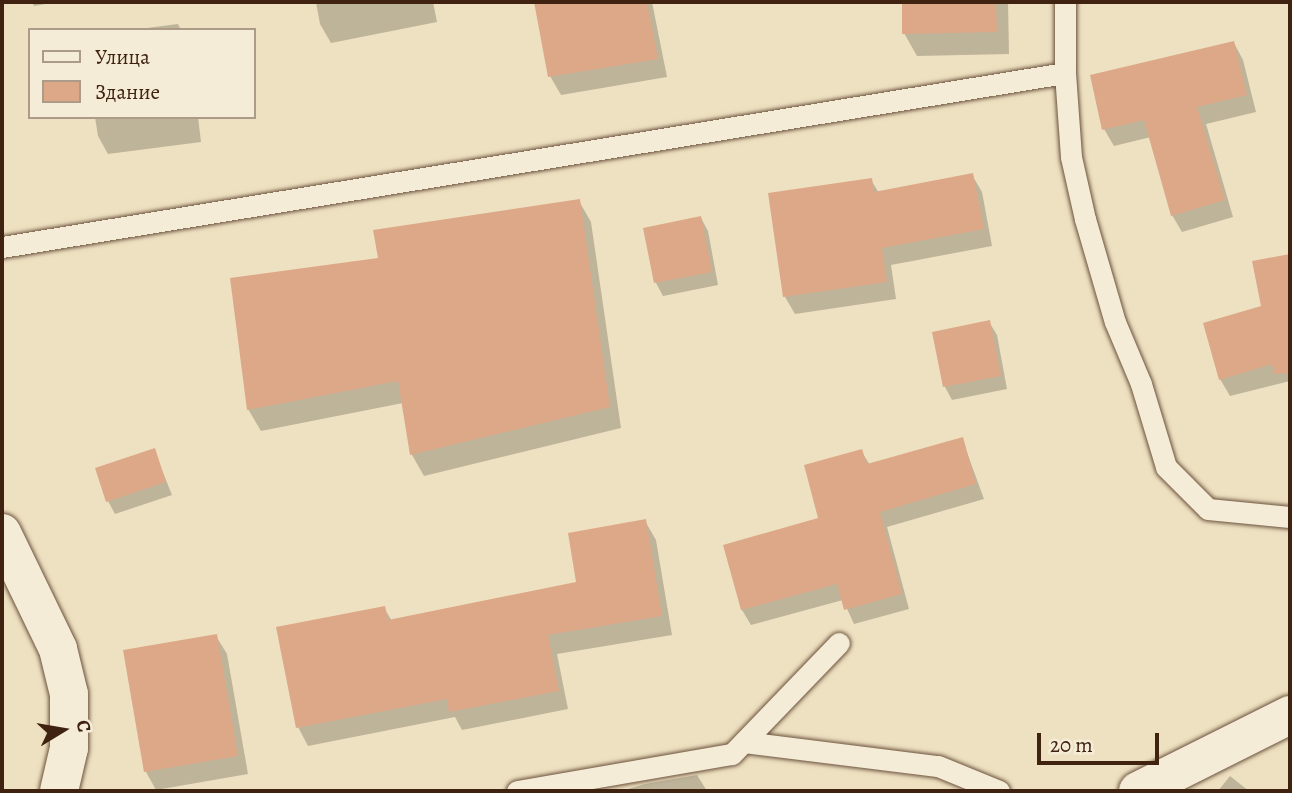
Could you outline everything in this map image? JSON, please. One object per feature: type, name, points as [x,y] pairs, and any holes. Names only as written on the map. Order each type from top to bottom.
[{"type":"street","points":[[2,533],[58,649],[69,694],[69,748],[59,791]]},
{"type":"street","points":[[1138,791],[1290,715]]},
{"type":"lane","points":[[1065,2],[1065,73],[1072,157],[1085,219],[1115,322],[1141,384],[1166,467],[1208,509],[1290,517]]},
{"type":"lane","points":[[2,247],[1065,73]]},
{"type":"lane","points":[[517,791],[732,754],[839,643]]},
{"type":"lane","points":[[744,742],[939,766],[999,791]]},
{"type":"building","points":[[534,2],[647,2],[658,59],[548,77]]},
{"type":"building","points":[[902,2],[996,2],[997,32],[902,34]]},
{"type":"building","points":[[1234,41],[1247,95],[1197,107],[1225,200],[1171,216],[1144,120],[1102,130],[1090,75]]},
{"type":"building","points":[[973,173],[984,229],[882,248],[887,282],[783,297],[768,193],[872,178],[874,192]]},
{"type":"building","points":[[580,199],[610,407],[410,455],[398,381],[247,410],[230,278],[378,258],[373,230]]},
{"type":"building","points":[[701,216],[712,272],[654,283],[643,228]]},
{"type":"building","points":[[1290,254],[1290,373],[1274,374],[1272,364],[1219,380],[1203,323],[1261,306],[1252,261]]},
{"type":"building","points":[[990,320],[1001,376],[943,387],[932,332]]},
{"type":"building","points":[[963,437],[976,484],[880,512],[902,594],[844,610],[837,584],[741,610],[723,545],[818,518],[804,465],[862,449],[867,464]]},
{"type":"building","points":[[155,448],[166,482],[106,502],[95,468]]},
{"type":"building","points":[[646,519],[662,616],[548,635],[559,691],[449,712],[447,699],[296,728],[276,627],[385,606],[388,620],[576,582],[568,533]]},
{"type":"building","points":[[217,634],[238,756],[144,772],[123,650]]}]
